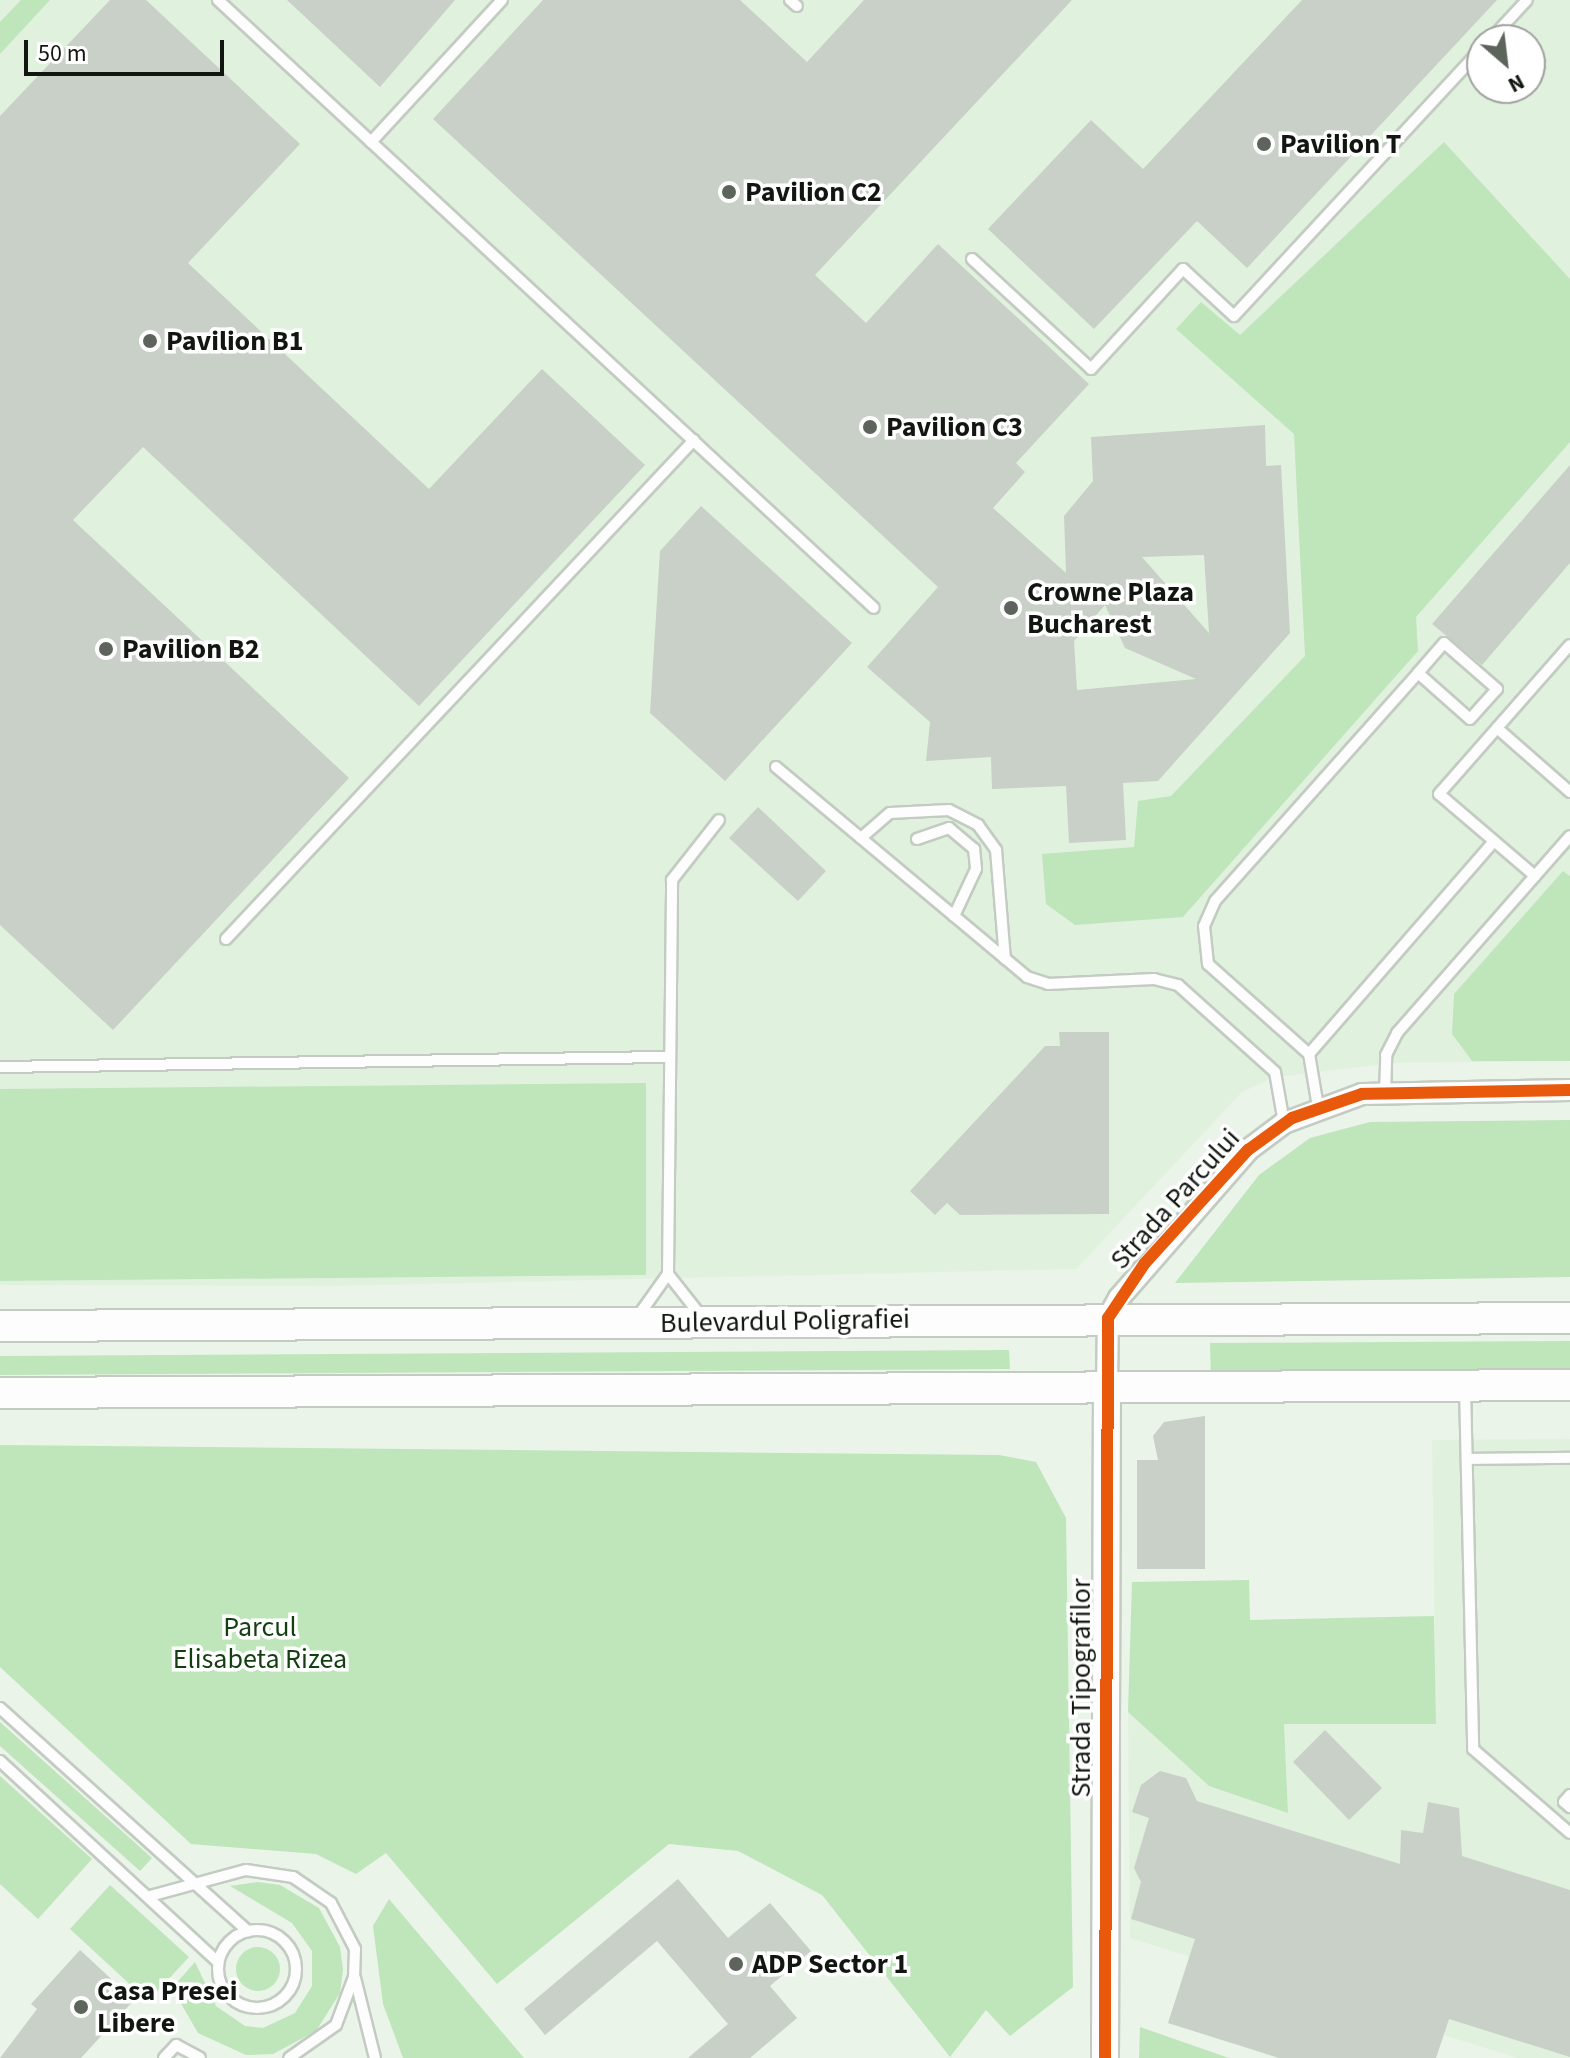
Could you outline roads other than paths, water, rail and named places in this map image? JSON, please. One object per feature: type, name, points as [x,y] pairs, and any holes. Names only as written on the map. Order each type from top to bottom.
[{"type":"main road","name":"Bulevardul Poligrafiei","points":[[0,1326],[1570,1318]]},
{"type":"main road","points":[[0,1393],[1570,1385]]},
{"type":"street","name":"Strada Parcului","points":[[1108,1318],[1145,1263],[1248,1150],[1284,1123],[1318,1107],[1385,1093],[1570,1090]]},
{"type":"street","name":"Strada Tipografilor","points":[[1105,2058],[1108,1318]]},
{"type":"lane","points":[[218,0],[874,608]]},
{"type":"lane","points":[[371,142],[502,0]]},
{"type":"lane","points":[[1505,24],[1527,0]]},
{"type":"lane","points":[[972,259],[1091,369],[1183,269],[1234,316],[1466,65]]},
{"type":"lane","points":[[226,939],[694,440]]},
{"type":"lane","points":[[1318,1107],[1309,1054],[1208,964],[1204,926],[1215,901],[1444,643],[1497,689],[1470,719],[1418,673]]},
{"type":"lane","points":[[1535,876],[1439,794],[1570,645]]},
{"type":"lane","points":[[1497,728],[1570,792]]},
{"type":"lane","points":[[776,767],[1005,959],[1048,984],[1178,985],[1275,1072],[1284,1123]]},
{"type":"lane","points":[[861,838],[890,813],[949,810],[978,825],[996,850],[1005,959]]},
{"type":"lane","points":[[634,1322],[668,1274],[672,880],[719,820]]},
{"type":"lane","points":[[917,839],[949,828],[974,849],[976,869],[954,916]]},
{"type":"lane","points":[[1385,1093],[1386,1055],[1397,1033],[1570,836]]},
{"type":"lane","points":[[1309,1054],[1494,841]]},
{"type":"lane","points":[[0,1067],[670,1057]]},
{"type":"lane","points":[[668,1274],[705,1322]]},
{"type":"lane","points":[[1465,1385],[1473,1749],[1570,1833]]},
{"type":"lane","points":[[1467,1459],[1570,1458]]},
{"type":"lane","points":[[0,1708],[248,1931]]},
{"type":"lane","points":[[0,1761],[150,1896],[218,1962]]},
{"type":"lane","points":[[1570,1795],[1564,1802],[1570,1807]]},
{"type":"lane","points":[[150,1896],[191,1879],[271,1872],[313,1888],[345,1925],[354,1977],[375,2058]]},
{"type":"lane","points":[[248,1931],[273,1933],[291,1950],[296,1974],[285,1997],[263,2008],[239,2004],[221,1987],[218,1962],[229,1942],[248,1931]]},
{"type":"lane","points":[[296,2057],[336,2025],[354,1977]]},
{"type":"lane","points":[[164,2058],[176,2045],[200,2058]]},
{"type":"place","name":"Pavilion T","points":[[1264,144]]},
{"type":"place","name":"Pavilion C2","points":[[729,192]]},
{"type":"place","name":"Pavilion B1","points":[[150,341]]},
{"type":"place","name":"Pavilion C3","points":[[870,427]]},
{"type":"place","name":"Crowne Plaza Bucharest","points":[[1011,608]]},
{"type":"place","name":"Pavilion B2","points":[[106,649]]},
{"type":"place","name":"ADP Sector 1","points":[[736,1964]]},
{"type":"place","name":"Casa Presei Libere","points":[[81,2007]]},
{"type":"park label","name":"Parcul Elisabeta Rizea","points":[[260,1643]]}]
